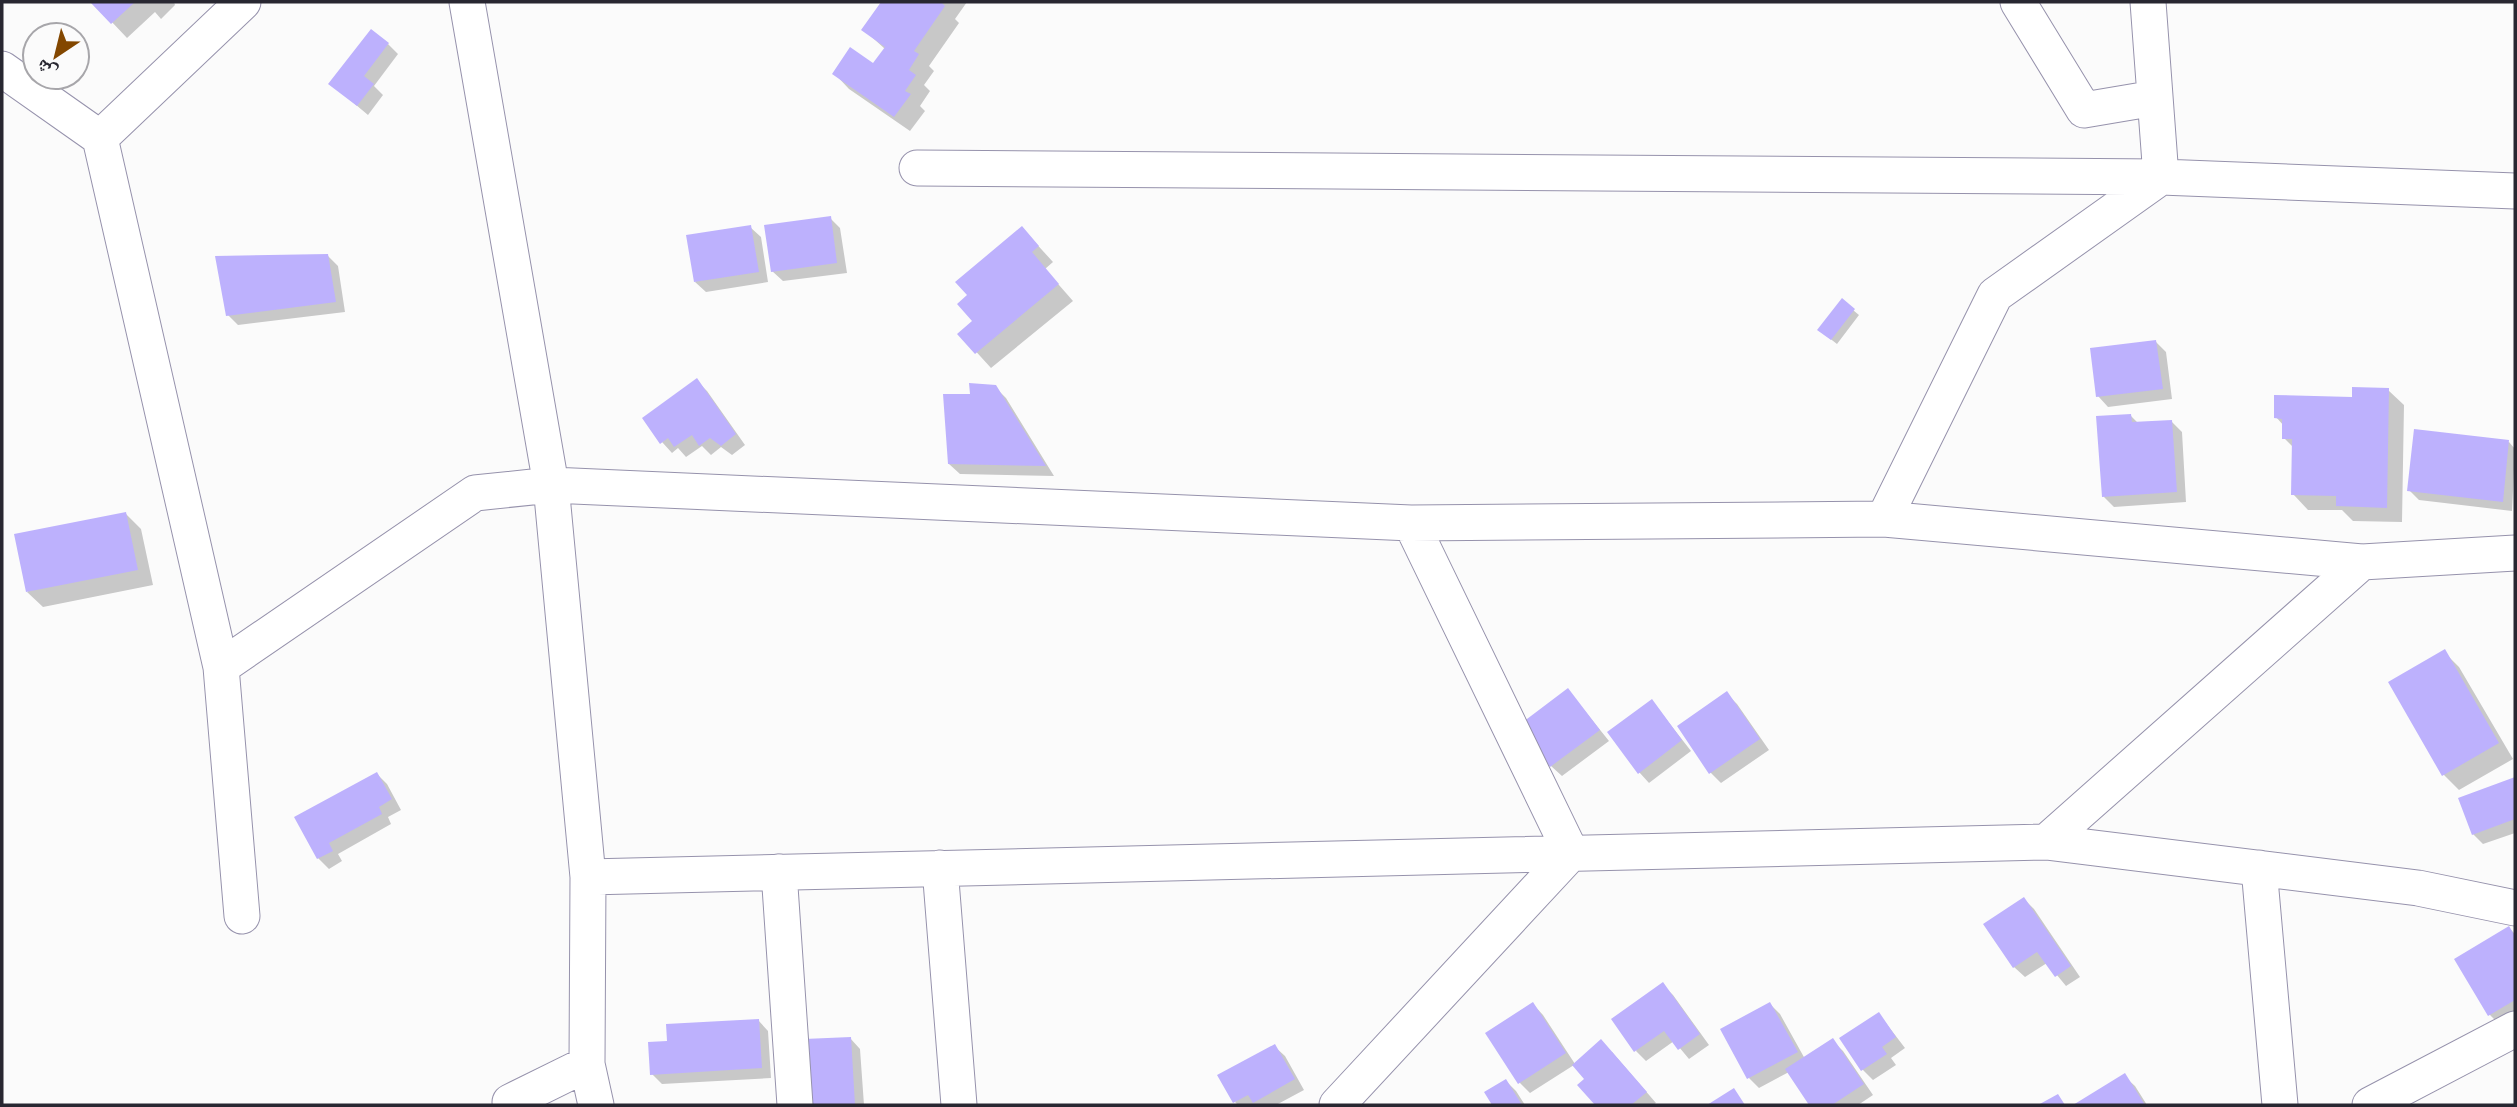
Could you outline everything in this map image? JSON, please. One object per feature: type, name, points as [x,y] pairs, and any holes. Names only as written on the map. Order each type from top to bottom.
[{"type":"street","points":[[100,138],[243,2]]},
{"type":"street","points":[[467,2],[551,485],[588,877],[587,1065],[596,1105]]},
{"type":"street","points":[[2018,2],[2084,110],[2155,98]]},
{"type":"street","points":[[2148,2],[2161,177]]},
{"type":"street","points":[[2,69],[100,138],[221,667],[242,916]]},
{"type":"street","points":[[917,168],[2161,177],[2515,191]]},
{"type":"street","points":[[1884,519],[1995,295],[2161,177]]},
{"type":"street","points":[[221,667],[475,493],[551,485],[1411,523],[1884,519],[2362,562],[2515,553]]},
{"type":"street","points":[[1411,523],[1571,853]]},
{"type":"street","points":[[2046,842],[2362,562]]},
{"type":"street","points":[[588,877],[2046,842],[2418,888],[2515,908]]},
{"type":"street","points":[[1337,1105],[1571,853]]},
{"type":"street","points":[[940,868],[959,1105]]},
{"type":"street","points":[[2259,868],[2280,1105]]},
{"type":"street","points":[[779,872],[795,1105]]},
{"type":"street","points":[[2370,1105],[2515,1029]]},
{"type":"street","points":[[510,1102],[587,1065]]},
{"type":"building","points":[[90,2],[135,2],[111,24]]},
{"type":"building","points":[[881,2],[941,2],[945,6],[914,51],[919,54],[909,70],[916,75],[905,91],[911,94],[894,117],[832,74],[850,47],[873,63],[885,47],[861,30]]},
{"type":"building","points":[[371,29],[389,43],[364,76],[374,84],[357,106],[328,84]]},
{"type":"building","points":[[831,216],[837,263],[771,272],[764,225]]},
{"type":"building","points":[[751,225],[759,272],[694,282],[686,235]]},
{"type":"building","points":[[1022,226],[1039,246],[1032,252],[1059,284],[975,354],[957,334],[972,321],[957,304],[967,295],[955,282]]},
{"type":"building","points":[[328,254],[336,302],[226,316],[215,256]]},
{"type":"building","points":[[1842,298],[1855,309],[1831,340],[1817,330]]},
{"type":"building","points":[[2156,340],[2163,389],[2096,397],[2090,348]]},
{"type":"building","points":[[697,378],[736,434],[721,446],[710,438],[699,446],[692,435],[674,447],[668,438],[660,444],[642,418]]},
{"type":"building","points":[[969,383],[996,385],[1046,466],[948,464],[943,394],[970,394]]},
{"type":"building","points":[[2352,387],[2389,388],[2387,508],[2336,506],[2336,496],[2291,495],[2292,439],[2282,439],[2282,419],[2274,418],[2274,395],[2352,397]]},
{"type":"building","points":[[2131,414],[2132,422],[2172,420],[2177,492],[2102,497],[2096,416]]},
{"type":"building","points":[[2414,429],[2509,440],[2503,502],[2407,491]]},
{"type":"building","points":[[126,512],[138,570],[26,592],[14,534]]},
{"type":"building","points":[[2445,649],[2499,743],[2442,776],[2388,682]]},
{"type":"building","points":[[1568,688],[1600,730],[1550,767],[1519,725]]},
{"type":"building","points":[[1727,691],[1760,739],[1709,774],[1677,726]]},
{"type":"building","points":[[1652,699],[1682,740],[1638,774],[1607,732]]},
{"type":"building","points":[[377,772],[392,799],[379,807],[382,814],[329,843],[333,851],[317,859],[294,817]]},
{"type":"building","points":[[2515,777],[2515,819],[2472,835],[2458,798]]},
{"type":"building","points":[[2024,897],[2071,966],[2055,977],[2037,952],[2013,968],[1983,924]]},
{"type":"building","points":[[2509,926],[2515,936],[2515,1000],[2488,1016],[2454,959]]},
{"type":"building","points":[[1663,982],[1700,1034],[1678,1050],[1664,1031],[1634,1052],[1611,1019]]},
{"type":"building","points":[[1533,1002],[1566,1053],[1518,1084],[1485,1033]]},
{"type":"building","points":[[1770,1002],[1798,1052],[1747,1079],[1720,1029]]},
{"type":"building","points":[[1879,1012],[1896,1037],[1882,1047],[1887,1054],[1861,1071],[1839,1038]]},
{"type":"building","points":[[759,1019],[762,1068],[650,1075],[648,1042],[667,1041],[666,1024]]},
{"type":"building","points":[[851,1037],[855,1105],[809,1105],[804,1039]]},
{"type":"building","points":[[1833,1038],[1864,1084],[1832,1105],[1809,1105],[1785,1069]]},
{"type":"building","points":[[1601,1039],[1647,1092],[1631,1105],[1595,1105],[1577,1085],[1584,1079],[1572,1065]]},
{"type":"building","points":[[1275,1044],[1295,1079],[1253,1103],[1248,1095],[1233,1103],[1217,1075]]},
{"type":"building","points":[[2125,1073],[2145,1105],[2073,1105]]},
{"type":"building","points":[[1506,1079],[1522,1105],[1492,1105],[1484,1092]]},
{"type":"building","points":[[1734,1088],[1745,1105],[1707,1105]]},
{"type":"building","points":[[2058,1094],[2065,1105],[2038,1105]]}]
